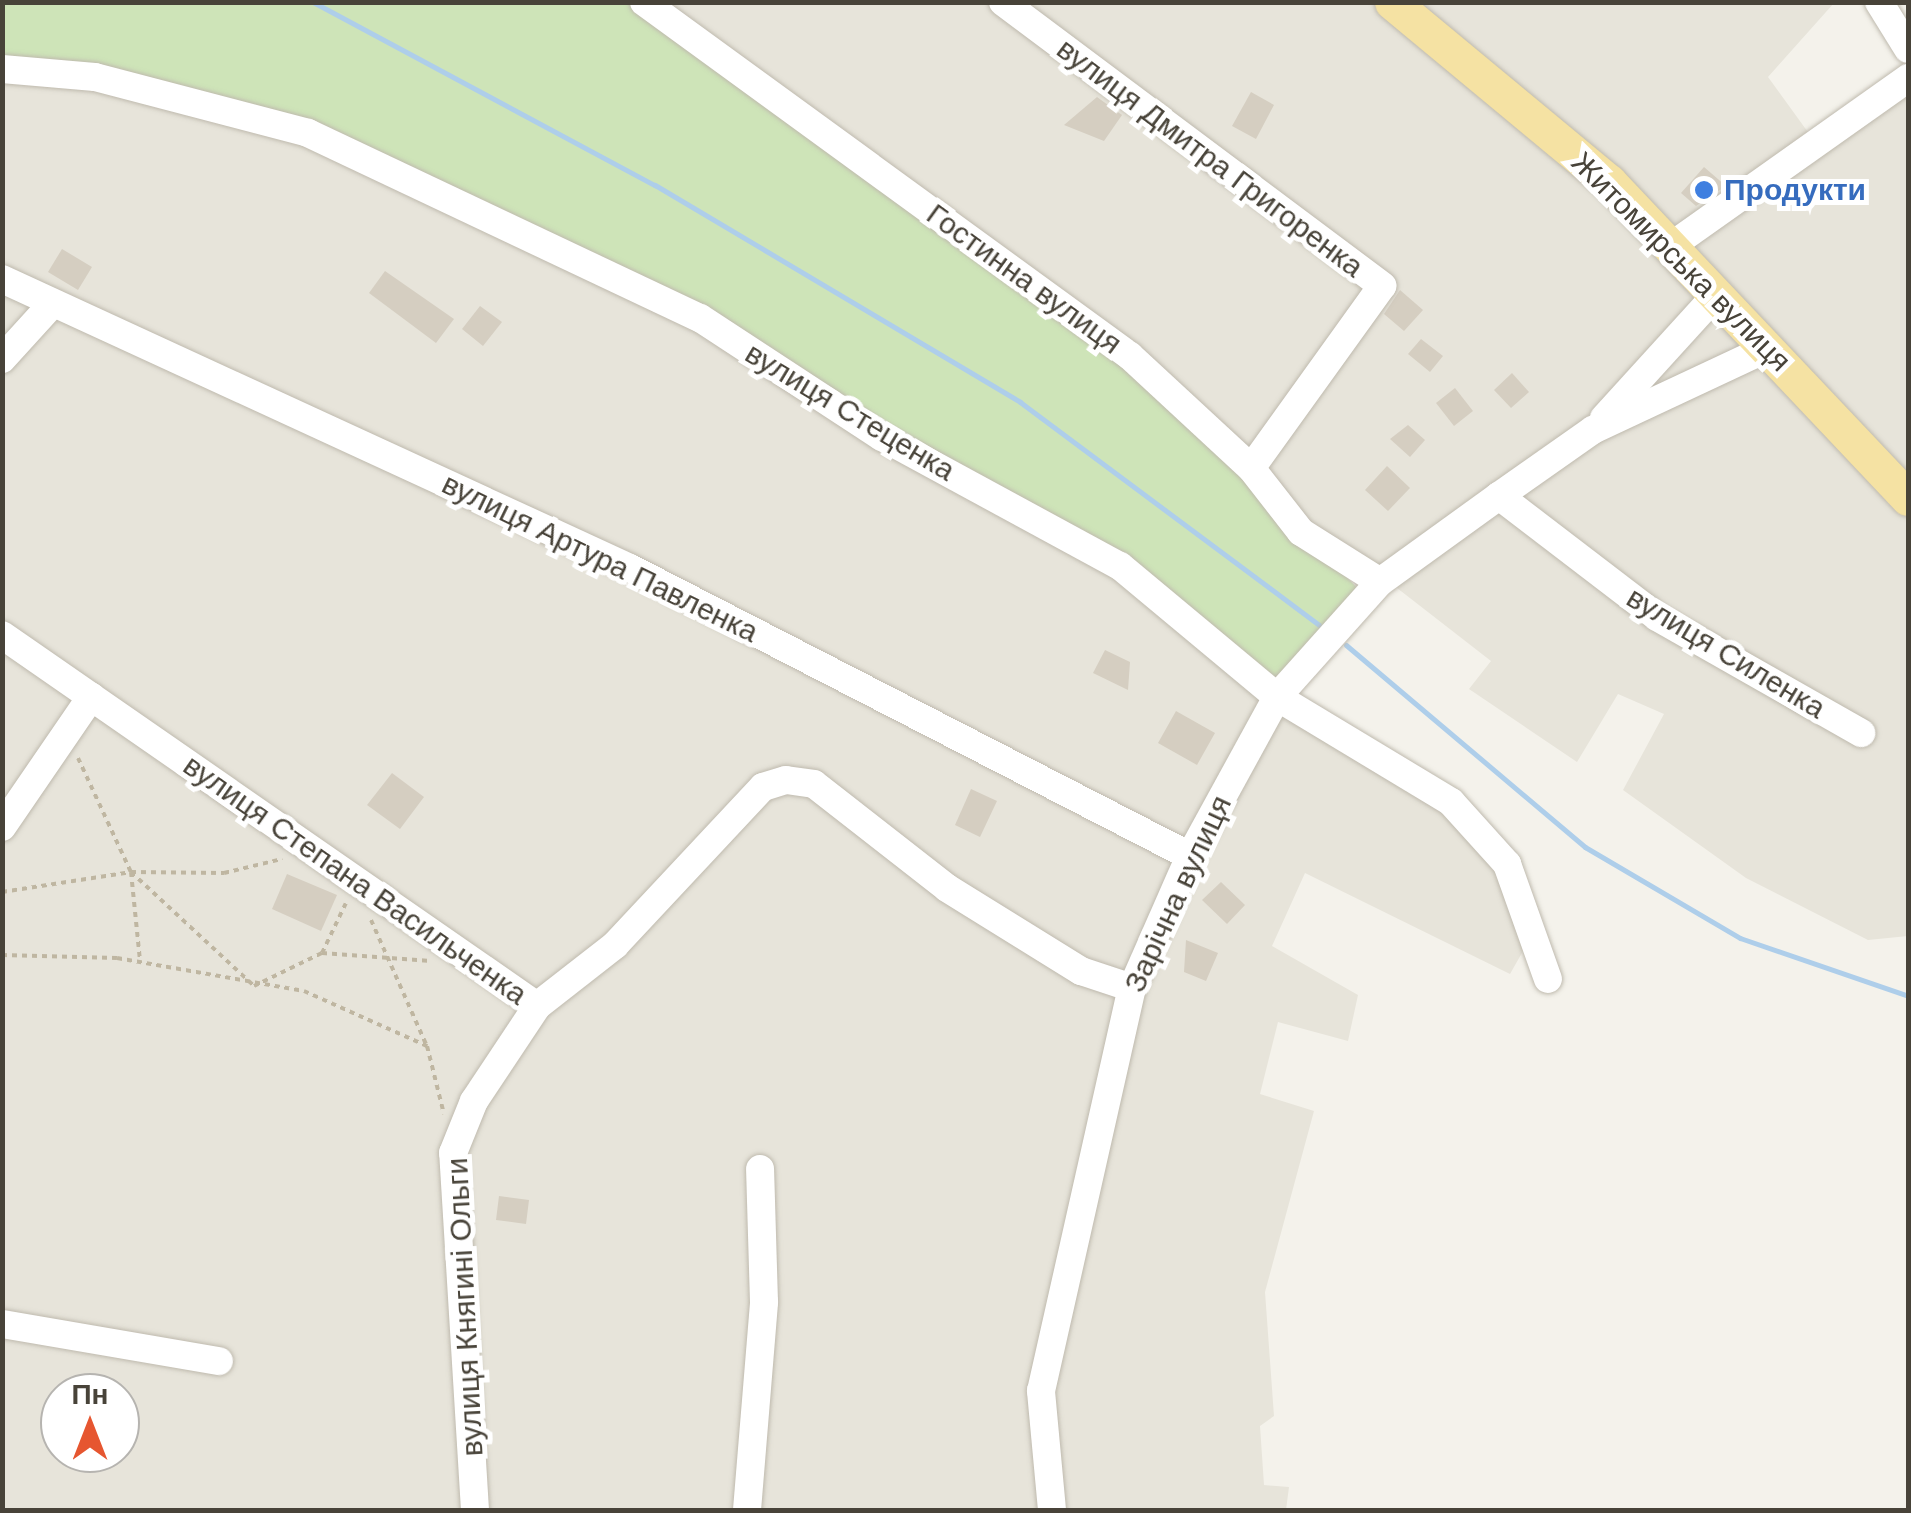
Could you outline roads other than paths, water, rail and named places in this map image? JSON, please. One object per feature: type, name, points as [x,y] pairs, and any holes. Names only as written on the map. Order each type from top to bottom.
[{"type":"main road","name":"Житомирська вулиця","points":[[1392,2],[1609,182],[1908,498]]},
{"type":"street","name":"Гостинна вулиця","points":[[644,2],[1130,356],[1251,468],[1301,532],[1380,582]]},
{"type":"street","name":"вулиця Дмитра Григоренка","points":[[1003,2],[1382,286],[1251,468]]},
{"type":"street","points":[[1879,2],[1908,48]]},
{"type":"street","name":"вулиця Стеценка","points":[[2,69],[94,77],[308,133],[700,318],[882,437],[1120,566],[1277,698],[1451,802],[1507,864],[1548,979]]},
{"type":"street","points":[[1670,246],[1908,78]]},
{"type":"street","name":"вулиця Артура Павленка","points":[[2,279],[630,568],[1190,856]]},
{"type":"street","name":"Зарічна вулиця","points":[[1594,430],[1717,294]]},
{"type":"street","points":[[2,359],[52,304]]},
{"type":"street","name":"Зарічна вулиця","points":[[1052,1510],[1044,1373],[1132,988],[1190,856],[1277,698],[1380,582],[1499,496],[1594,430],[1768,348]]},
{"type":"street","name":"вулиця Силенка","points":[[1499,496],[1657,617],[1861,733]]},
{"type":"street","name":"вулиця Степана Васильченка","points":[[2,635],[327,857],[536,1006],[616,945],[763,788],[786,780],[814,784],[947,888],[1081,971],[1132,988]]},
{"type":"street","points":[[2,826],[91,697]]},
{"type":"street","name":"вулиця Княгині Ольги","points":[[475,1510],[453,1152],[474,1101],[536,1006]]},
{"type":"street","points":[[747,1510],[764,1302],[760,1169]]},
{"type":"street","points":[[2,1324],[219,1360]]},
{"type":"waterway","points":[[313,2],[655,185],[1020,402],[1319,625]]},
{"type":"waterway","points":[[1346,645],[1585,847],[1740,938],[1908,996]]},
{"type":"place","name":"Продукти","points":[[1704,190]]}]
